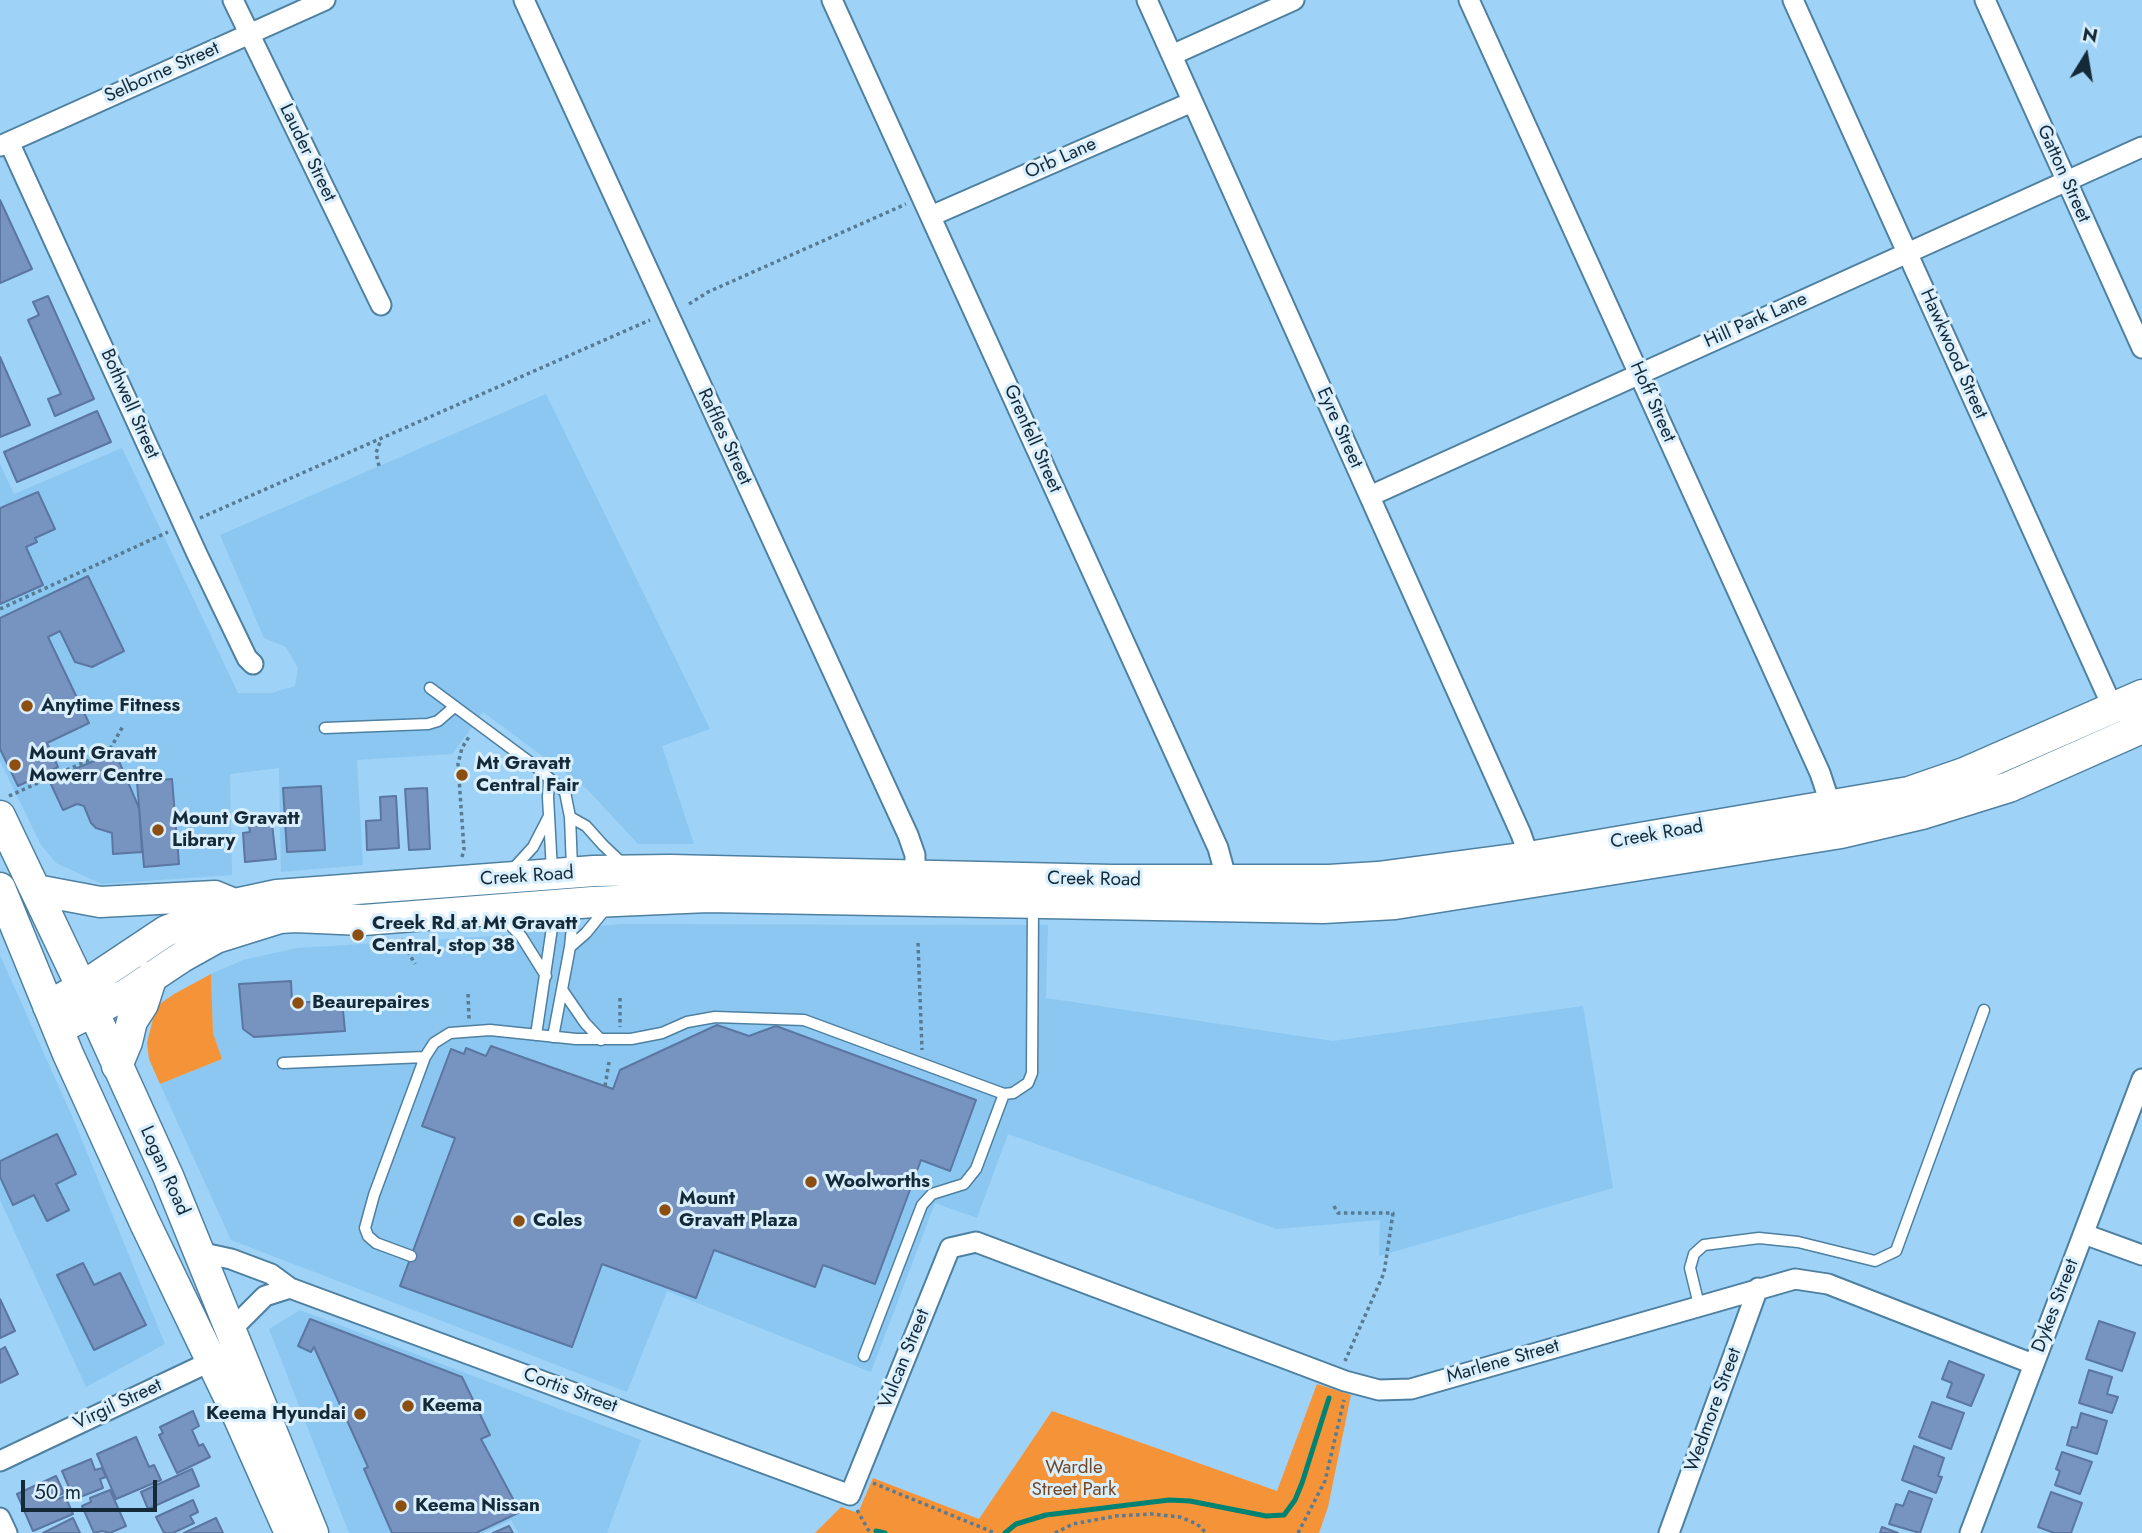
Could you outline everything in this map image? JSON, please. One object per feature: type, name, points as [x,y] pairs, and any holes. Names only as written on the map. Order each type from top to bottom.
[{"type":"main road","name":"Creek Road","points":[[53,1018],[88,1000],[152,976],[216,937],[270,920],[295,916],[363,920],[495,909],[629,870],[1227,881],[1378,877],[1529,857],[1909,792],[1936,784],[2142,695]]},
{"type":"main road","name":"Creek Road","points":[[88,1000],[166,931],[235,904],[304,892],[505,878],[611,901],[708,897],[1323,908],[1395,904],[1841,833],[1922,814],[2009,787],[2142,728]]},
{"type":"main road","name":"Logan Road","points":[[1,818],[88,1000],[199,1252],[226,1347],[290,1533]]},
{"type":"main road","name":"Logan Road","points":[[0,888],[53,1018],[145,1223],[226,1347],[313,1533]]},
{"type":"main road","points":[[36,890],[100,902],[215,896],[235,904]]},
{"type":"main road","points":[[117,1066],[132,1021],[143,1004],[152,976]]},
{"type":"street","name":"Lauder Street","points":[[233,0],[381,305]]},
{"type":"street","name":"Selborne Street","points":[[5,144],[325,0]]},
{"type":"street","name":"Raffles Street","points":[[524,0],[908,835],[915,855],[915,876]]},
{"type":"street","name":"Grenfell Street","points":[[832,0],[1218,848],[1227,881]]},
{"type":"street","name":"Eyre Street","points":[[1147,0],[1529,857]]},
{"type":"street","points":[[1172,55],[1294,0]]},
{"type":"street","name":"Hoff Street","points":[[1469,0],[1820,774],[1831,806]]},
{"type":"street","name":"Hawkwood Street","points":[[1793,0],[2113,708]]},
{"type":"street","name":"Gatton Street","points":[[1985,0],[2142,348]]},
{"type":"street","name":"Orb Lane","points":[[930,216],[1192,102]]},
{"type":"street","name":"Bothwell Street","points":[[5,144],[247,658],[253,664]]},
{"type":"street","name":"Hill Park Lane","points":[[1370,496],[2142,148]]},
{"type":"street","points":[[2113,708],[2142,720]]},
{"type":"street","name":"Dykes Street","points":[[1970,1533],[2142,1079]]},
{"type":"street","points":[[2084,1234],[2142,1255]]},
{"type":"street","name":"Marlene Street","points":[[976,1242],[1345,1381],[1379,1390],[1411,1389],[1795,1279],[1828,1284],[2033,1364]]},
{"type":"street","name":"Vulcan Street","points":[[854,1486],[950,1248],[976,1242]]},
{"type":"street","name":"Cortis Street","points":[[199,1252],[231,1259],[271,1274],[290,1288],[854,1486]]},
{"type":"street","points":[[226,1347],[258,1301],[290,1288]]},
{"type":"street","name":"Wedmore Street","points":[[1669,1533],[1758,1288]]},
{"type":"street","name":"Virgil Street","points":[[0,1461],[226,1347]]},
{"type":"street","points":[[0,1518],[7,1533]]},
{"type":"lane","points":[[430,688],[453,708],[535,766],[565,792],[570,817],[563,889],[552,929],[536,1035]]},
{"type":"lane","points":[[325,728],[428,724],[438,721],[453,708]]},
{"type":"lane","points":[[549,780],[549,816],[563,889],[570,947],[553,1037]]},
{"type":"lane","points":[[505,878],[533,847],[549,816]]},
{"type":"lane","points":[[570,817],[586,825],[629,870]]},
{"type":"lane","points":[[570,947],[586,933],[611,901]]},
{"type":"lane","points":[[411,1256],[376,1243],[368,1236],[365,1228],[371,1202],[425,1057],[434,1043],[450,1033],[469,1030],[601,1040],[646,1037],[687,1022],[715,1017],[804,1020],[1004,1094],[1013,1093],[1028,1083],[1032,1073],[1033,903]]},
{"type":"lane","points":[[495,909],[521,936],[545,976]]},
{"type":"lane","points":[[563,991],[584,1023],[601,1040]]},
{"type":"lane","points":[[1699,1305],[1690,1268],[1694,1254],[1704,1245],[1759,1238],[1798,1242],[1875,1261],[1896,1251],[1984,1010]]},
{"type":"lane","points":[[284,1063],[425,1057]]},
{"type":"lane","points":[[864,1356],[922,1205],[932,1194],[964,1184],[976,1169],[1004,1094]]},
{"type":"path","points":[[689,304],[708,292],[922,196]]},
{"type":"path","points":[[0,609],[650,320]]},
{"type":"path","points":[[379,466],[376,453],[381,440]]},
{"type":"path","points":[[460,860],[464,849],[458,764],[463,748],[478,725]]},
{"type":"path","points":[[1,818],[108,751],[123,726]]},
{"type":"path","points":[[918,943],[923,1063]]},
{"type":"path","points":[[468,994],[469,1030]]},
{"type":"path","points":[[620,998],[620,1029]]},
{"type":"path","points":[[605,1086],[609,1062]]},
{"type":"path","points":[[1298,1533],[1325,1481],[1339,1427],[1345,1360],[1384,1273],[1393,1213],[1338,1213],[1334,1206]]},
{"type":"path","points":[[854,1486],[985,1527],[996,1533]]},
{"type":"path","points":[[854,1486],[870,1533]]},
{"type":"path","points":[[1055,1533],[1073,1524],[1115,1516],[1152,1514],[1180,1517],[1197,1524],[1206,1533]]},
{"type":"shaded area","points":[[546,394],[710,729],[662,746],[694,844],[638,844],[587,789],[483,712],[452,754],[357,760],[363,865],[281,872],[279,768],[230,774],[232,875],[102,884],[56,863],[41,845],[0,761],[0,464],[14,494],[122,448],[238,693],[272,693],[295,686],[298,668],[286,647],[264,638],[220,535]]},
{"type":"shaded area","name":"Mount Gravatt Plaza","points":[[621,924],[1048,925],[1046,998],[1333,1041],[1583,1006],[1613,1188],[1379,1256],[1380,1220],[1277,1229],[1008,1134],[977,1218],[935,1203],[871,1372],[667,1291],[627,1392],[231,1240],[160,1084],[222,1059],[213,1033],[211,974],[243,960],[297,948],[492,936]]},
{"type":"shaded area","points":[[0,955],[75,1123],[165,1344],[86,1387],[0,1200]]},
{"type":"shaded area","points":[[300,1310],[641,1440],[607,1533],[518,1533],[511,1520],[483,1533],[349,1533],[269,1329]]},
{"type":"green space","points":[[211,974],[213,1033],[222,1059],[160,1084],[149,1059],[147,1043],[154,1015],[161,1003]]},
{"type":"green space","name":"Wardle Street Park","points":[[1317,1384],[1351,1395],[1328,1507],[1319,1533],[815,1533],[841,1507],[858,1513],[873,1478],[979,1519],[1052,1411],[1277,1491]]},
{"type":"building","points":[[0,200],[32,269],[0,283]]},
{"type":"building","points":[[48,296],[94,399],[55,416],[48,399],[61,394],[28,320],[39,315],[33,302]]},
{"type":"building","points":[[0,357],[30,425],[0,437]]},
{"type":"building","points":[[97,411],[111,442],[17,482],[4,452]]},
{"type":"building","points":[[38,492],[55,529],[35,538],[37,542],[26,547],[43,585],[0,604],[0,508]]},
{"type":"building","points":[[88,576],[124,651],[92,667],[75,662],[60,631],[48,637],[89,723],[47,743],[58,767],[18,786],[0,749],[0,618]]},
{"type":"building","points":[[115,752],[139,808],[142,852],[113,854],[112,833],[96,828],[84,806],[77,804],[63,810],[49,780]]},
{"type":"building","name":"Mount Gravatt Library","points":[[172,779],[179,864],[144,867],[137,782]]},
{"type":"building","points":[[321,786],[325,850],[287,852],[283,788]]},
{"type":"building","points":[[427,788],[430,849],[409,850],[405,789]]},
{"type":"building","points":[[396,796],[399,848],[367,850],[366,821],[381,820],[380,797]]},
{"type":"building","points":[[272,824],[276,859],[245,862],[243,833],[250,832],[249,826]]},
{"type":"building","points":[[291,981],[292,1003],[342,1000],[345,1031],[254,1037],[243,1029],[239,984]]},
{"type":"building","name":"Mount Gravatt Plaza","points":[[717,1025],[749,1036],[776,1026],[976,1100],[950,1171],[921,1160],[875,1284],[823,1265],[815,1287],[714,1250],[696,1298],[602,1264],[572,1347],[400,1286],[455,1138],[422,1126],[451,1049],[464,1054],[466,1048],[486,1056],[491,1046],[613,1089],[620,1070]]},
{"type":"building","points":[[57,1134],[76,1174],[56,1184],[69,1210],[47,1221],[34,1195],[13,1205],[0,1177],[0,1161]]},
{"type":"building","points":[[83,1263],[94,1285],[120,1273],[146,1325],[94,1350],[57,1275]]},
{"type":"building","points":[[0,1299],[15,1331],[0,1338]]},
{"type":"building","name":"Keema","points":[[310,1319],[462,1377],[490,1435],[481,1439],[520,1512],[476,1533],[392,1533],[364,1469],[368,1467],[314,1347],[311,1352],[298,1346]]},
{"type":"building","points":[[2099,1321],[2135,1333],[2122,1371],[2086,1359]]},
{"type":"building","points":[[5,1347],[18,1374],[0,1383],[0,1350]]},
{"type":"building","points":[[1949,1361],[1984,1375],[1971,1406],[1947,1397],[1952,1383],[1942,1379]]},
{"type":"building","points":[[2089,1370],[2112,1377],[2107,1394],[2118,1397],[2112,1413],[2079,1403]]},
{"type":"building","points":[[1932,1402],[1964,1413],[1951,1449],[1919,1437]]},
{"type":"building","points":[[193,1411],[199,1426],[192,1430],[199,1446],[203,1444],[210,1457],[177,1473],[159,1435],[163,1433],[160,1427]]},
{"type":"building","points":[[2081,1413],[2107,1421],[2097,1454],[2067,1445],[2072,1427],[2077,1428]]},
{"type":"building","points":[[136,1437],[149,1467],[154,1465],[161,1480],[116,1499],[97,1454]]},
{"type":"building","points":[[1914,1446],[1944,1458],[1938,1476],[1942,1477],[1936,1493],[1902,1480]]},
{"type":"building","points":[[2062,1452],[2092,1462],[2080,1494],[2055,1485],[2060,1471],[2056,1469]]},
{"type":"building","points":[[91,1459],[95,1470],[102,1468],[106,1477],[100,1479],[103,1488],[80,1497],[77,1489],[71,1492],[62,1471]]},
{"type":"building","points":[[192,1469],[199,1486],[148,1509],[141,1492]]},
{"type":"building","points":[[56,1476],[64,1493],[55,1497],[56,1500],[65,1496],[73,1514],[33,1531],[17,1494]]},
{"type":"building","points":[[110,1490],[126,1526],[110,1533],[94,1533],[82,1506],[91,1502],[90,1498]]},
{"type":"building","points":[[1909,1491],[1932,1499],[1920,1533],[1889,1524],[1896,1504],[1903,1506]]},
{"type":"building","points":[[2051,1492],[2082,1503],[2071,1533],[2054,1533],[2038,1527]]},
{"type":"building","points":[[193,1500],[198,1512],[190,1516],[194,1523],[173,1533],[164,1533],[156,1517]]},
{"type":"building","points":[[73,1518],[80,1533],[43,1533]]},
{"type":"building","points":[[216,1518],[223,1533],[184,1533]]},
{"type":"building","points":[[509,1526],[513,1533],[493,1533]]},
{"type":"building","points":[[1882,1527],[1898,1533],[1880,1533]]},
{"type":"waterway","points":[[1005,1533],[1016,1524],[1046,1515],[1169,1500],[1190,1501],[1266,1516],[1284,1515],[1295,1500],[1302,1483],[1329,1398]]},
{"type":"waterway","points":[[876,1531],[885,1533]]},
{"type":"place","name":"Anytime Fitness","points":[[27,706]]},
{"type":"place","name":"Mount Gravatt Mowerr Centre","points":[[15,765]]},
{"type":"place","name":"Mt Gravatt Central Fair","points":[[462,775]]},
{"type":"place","name":"Mount Gravatt Library","points":[[158,830]]},
{"type":"place","name":"Creek Rd at Mt Gravatt Central, stop 38","points":[[358,935]]},
{"type":"place","name":"Beaurepaires","points":[[298,1003]]},
{"type":"place","name":"Woolworths","points":[[811,1182]]},
{"type":"place","name":"Mount Gravatt Plaza","points":[[665,1210]]},
{"type":"place","name":"Coles","points":[[519,1221]]},
{"type":"place","name":"Keema","points":[[408,1406]]},
{"type":"place","name":"Keema Hyundai","points":[[360,1414]]},
{"type":"place","name":"Keema Nissan","points":[[401,1506]]}]
